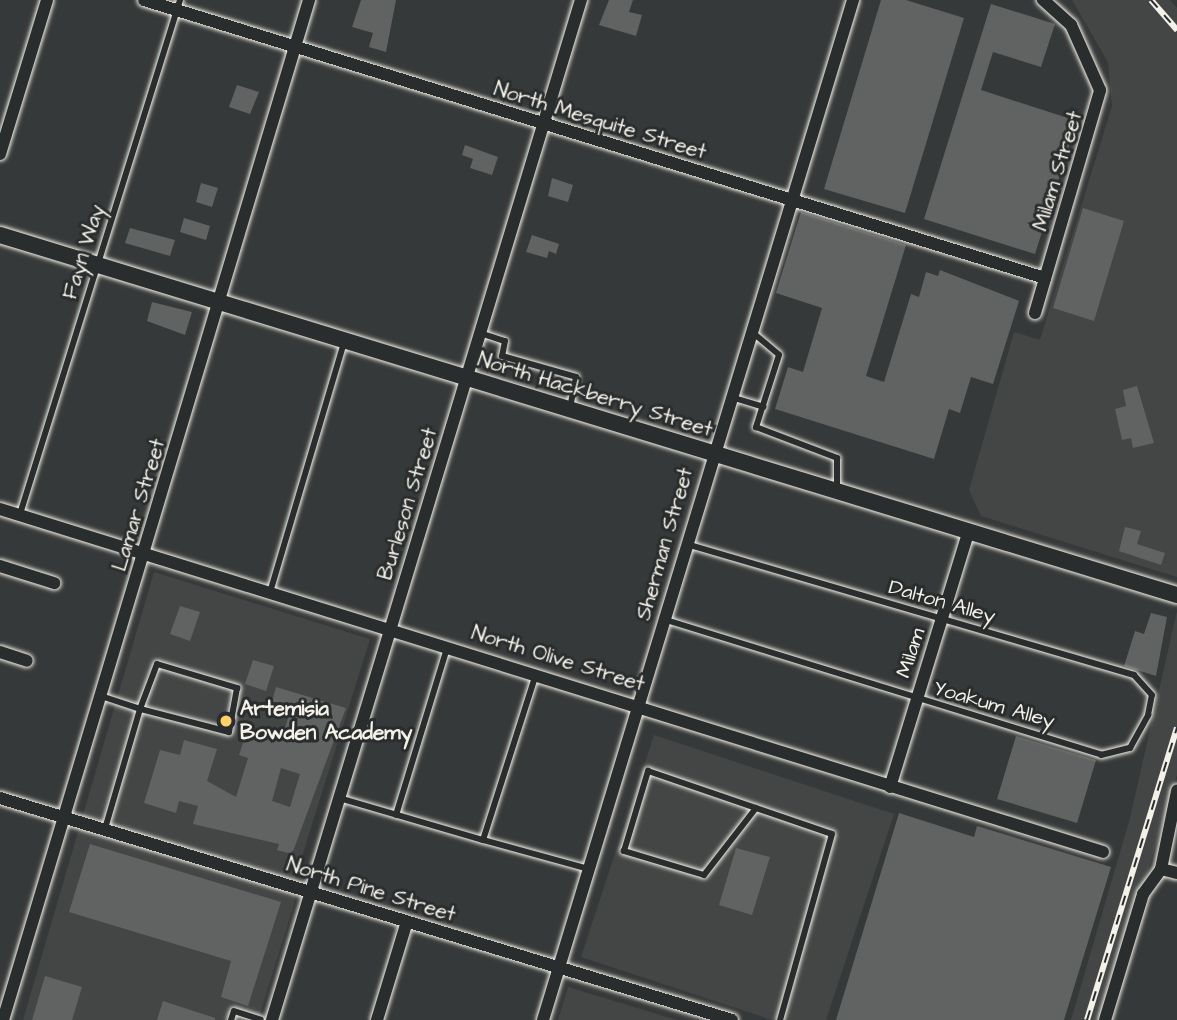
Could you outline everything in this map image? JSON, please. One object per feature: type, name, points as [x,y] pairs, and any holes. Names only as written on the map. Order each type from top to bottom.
[{"type":"main road","name":"North Hackberry Street","points":[[0,235],[1177,594]]},
{"type":"street","points":[[0,154],[47,0]]},
{"type":"street","name":"North Mesquite Street","points":[[144,0],[179,5],[295,47],[1045,278]]},
{"type":"street","name":"Lamar Street","points":[[4,1020],[309,0]]},
{"type":"street","name":"Burleson Street","points":[[272,1020],[581,0]]},
{"type":"street","name":"Sherman Street","points":[[544,1020],[712,452],[853,0]]},
{"type":"street","name":"Milam Street","points":[[1035,313],[1097,112],[1098,75],[1071,25],[1043,0]]},
{"type":"street","name":"North Olive Street","points":[[0,509],[391,626],[890,787],[1103,852]]},
{"type":"street","name":"Milam","points":[[890,787],[969,531]]},
{"type":"street","points":[[0,566],[54,583]]},
{"type":"street","points":[[0,652],[27,661]]},
{"type":"street","points":[[1105,1020],[1143,894],[1161,869],[1177,791]]},
{"type":"street","name":"North Pine Street","points":[[0,798],[732,1020]]},
{"type":"street","points":[[1161,869],[1177,873]]},
{"type":"street","points":[[377,1020],[407,921]]},
{"type":"lane","name":"Fayn Way","points":[[20,514],[179,5]]},
{"type":"lane","points":[[750,332],[779,355],[756,427],[838,458],[836,490]]},
{"type":"lane","points":[[480,333],[505,341],[502,356],[576,377],[570,409]]},
{"type":"lane","points":[[271,589],[345,340]]},
{"type":"lane","points":[[730,396],[763,407]]},
{"type":"lane","name":"Dalton Alley","points":[[685,543],[941,621],[1142,678],[1152,695],[1144,725]]},
{"type":"lane","name":"Yoakum Alley","points":[[663,620],[916,700],[1109,755],[1130,748],[1144,725]]},
{"type":"lane","points":[[396,815],[447,646]]},
{"type":"lane","points":[[101,696],[140,709],[223,734],[229,732],[240,694],[157,664],[140,709],[105,830]]},
{"type":"lane","points":[[482,840],[536,673]]},
{"type":"lane","points":[[756,808],[704,874],[624,851],[648,771],[832,834],[780,1020]]},
{"type":"lane","points":[[339,798],[589,869]]},
{"type":"lane","points":[[232,1020],[234,1011],[261,1020]]},
{"type":"shaded area","points":[[1072,0],[1170,0],[1177,8],[1177,577],[981,516],[969,490],[1014,332],[1040,340],[1112,106],[1108,62]]},
{"type":"shaded area","name":"Artemisia Bowden Academy","points":[[154,572],[370,639],[298,869],[294,904],[258,1020],[23,1020]]},
{"type":"shaded area","points":[[1177,611],[1177,775],[1102,1020],[1071,1020],[1130,818]]},
{"type":"shaded area","points":[[654,735],[894,814],[826,1020],[772,1020],[581,957]]},
{"type":"shaded area","points":[[568,987],[677,1020],[558,1020]]},
{"type":"building","points":[[361,0],[396,0],[386,52],[369,47],[373,33],[352,27]]},
{"type":"building","points":[[609,0],[633,0],[629,12],[642,15],[636,36],[599,25]]},
{"type":"building","points":[[881,0],[906,0],[964,18],[905,213],[824,189]]},
{"type":"building","points":[[991,4],[1055,24],[1041,67],[993,52],[981,90],[1077,121],[1035,254],[924,219]]},
{"type":"building","points":[[237,85],[259,92],[250,114],[229,107]]},
{"type":"building","points":[[465,145],[498,157],[492,175],[470,168],[473,159],[462,155]]},
{"type":"building","points":[[552,178],[573,185],[568,202],[548,196]]},
{"type":"building","points":[[201,183],[218,188],[212,207],[196,202]]},
{"type":"building","points":[[1083,208],[1124,221],[1094,321],[1053,308]]},
{"type":"building","points":[[801,212],[906,245],[866,376],[884,382],[911,294],[919,297],[926,272],[938,276],[940,270],[1019,301],[993,384],[971,377],[960,413],[949,409],[934,459],[775,409],[788,367],[803,372],[822,308],[776,293]]},
{"type":"building","points":[[184,218],[210,226],[206,240],[180,232]]},
{"type":"building","points":[[130,228],[175,240],[170,256],[125,243]]},
{"type":"building","points":[[532,235],[559,244],[556,254],[549,251],[547,258],[526,252]]},
{"type":"building","points":[[152,302],[192,312],[185,335],[147,321]]},
{"type":"building","points":[[1137,386],[1154,443],[1133,448],[1131,438],[1122,440],[1115,409],[1126,406],[1123,390]]},
{"type":"building","points":[[1125,527],[1141,531],[1137,544],[1165,553],[1161,565],[1119,551]]},
{"type":"building","points":[[180,606],[200,612],[190,641],[170,634]]},
{"type":"building","points":[[1151,613],[1167,617],[1156,676],[1124,666],[1135,631],[1144,634]]},
{"type":"building","points":[[253,660],[274,666],[266,691],[245,684]]},
{"type":"building","points":[[276,687],[346,708],[292,854],[277,850],[279,844],[193,824],[198,806],[179,801],[176,813],[144,803],[160,750],[180,755],[184,740],[217,749],[207,781],[236,797],[248,758],[239,755],[247,731],[281,741],[288,718],[269,712]],"holes":[[[281,768],[300,774],[290,807],[272,801]]]},
{"type":"building","points":[[1016,736],[1096,760],[1077,823],[997,799]]},
{"type":"building","points":[[899,813],[974,837],[977,826],[1111,867],[1064,1020],[836,1020]]},
{"type":"building","points":[[90,844],[281,902],[248,1006],[221,997],[231,961],[69,912]]},
{"type":"building","points":[[736,848],[770,857],[752,915],[719,905]]},
{"type":"building","points":[[45,976],[82,987],[72,1020],[32,1020]]},
{"type":"building","points":[[163,1001],[215,1018],[215,1020],[157,1020]]},
{"type":"railway","points":[[1151,0],[1177,30]]},
{"type":"railway","points":[[1087,1020],[1177,728]]},
{"type":"place","name":"Artemisia Bowden Academy","points":[[226,721]]}]
